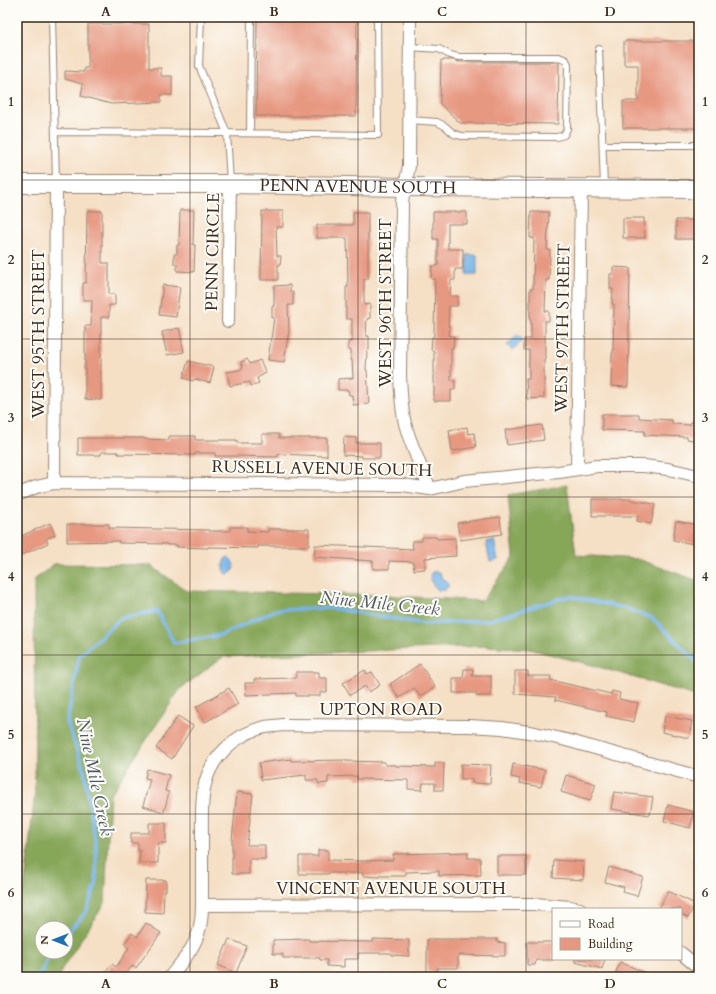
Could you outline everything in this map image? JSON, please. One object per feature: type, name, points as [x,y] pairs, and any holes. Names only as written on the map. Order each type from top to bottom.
[{"type":"main road","name":"PENN AVENUE SOUTH","points":[[17,184],[230,184],[699,189]]},
{"type":"street","name":"WEST 96TH STREET","points":[[410,17],[409,166],[402,201],[400,375],[406,426],[430,489]]},
{"type":"street","name":"WEST 95TH STREET","points":[[54,483],[56,184]]},
{"type":"street","name":"PENN CIRCLE","points":[[228,321],[230,184]]},
{"type":"street","name":"WEST 97TH STREET","points":[[577,469],[581,188]]},
{"type":"street","name":"RUSSELL AVENUE SOUTH","points":[[17,495],[36,487],[54,483],[403,485],[430,489],[464,481],[559,472],[597,466],[644,466],[668,469],[699,476]]},
{"type":"street","name":"UPTON ROAD","points":[[202,905],[202,806],[204,788],[210,771],[220,755],[233,742],[248,733],[265,727],[283,725],[469,726],[502,728],[566,740],[699,777]]},
{"type":"street","name":"VINCENT AVENUE SOUTH","points":[[202,905],[535,904],[575,908]]},
{"type":"street","points":[[170,977],[198,935],[202,918],[202,905]]},
{"type":"street","points":[[682,954],[699,968]]},
{"type":"lane","points":[[52,17],[56,184]]},
{"type":"lane","points":[[201,17],[199,66],[227,133],[230,184]]},
{"type":"lane","points":[[250,133],[251,17]]},
{"type":"lane","points":[[54,132],[250,133],[378,136],[377,17]]},
{"type":"lane","points":[[410,47],[439,49],[450,55],[458,57],[560,57],[566,60],[568,64],[568,129],[564,135],[557,137],[462,136],[454,134],[445,126],[436,122],[410,120]]},
{"type":"lane","points":[[599,49],[604,189]]},
{"type":"lane","points":[[603,145],[699,144]]},
{"type":"green space","points":[[567,485],[576,555],[637,559],[699,581],[699,697],[592,665],[530,649],[485,646],[223,657],[180,689],[110,795],[105,903],[74,950],[74,920],[34,920],[34,960],[68,960],[61,970],[60,977],[17,977],[17,891],[24,892],[35,792],[34,580],[54,564],[150,565],[187,591],[379,595],[482,601],[514,557],[508,495]]},
{"type":"water","points":[[467,255],[477,255],[477,275],[467,275]]},
{"type":"water","points":[[517,335],[523,340],[512,350],[507,345]]},
{"type":"water","points":[[494,540],[498,560],[490,562],[486,542]]},
{"type":"water","points":[[228,557],[232,561],[234,569],[227,574],[224,569],[224,565],[225,559]]},
{"type":"water","points":[[435,571],[440,573],[442,579],[448,582],[448,587],[445,590],[438,590],[433,585],[430,579],[431,573]]},
{"type":"building","points":[[257,17],[357,17],[356,116],[256,116]]},
{"type":"building","points":[[88,24],[149,24],[149,68],[161,68],[161,76],[172,76],[172,95],[161,95],[161,102],[111,104],[81,96],[83,84],[65,79],[65,71],[84,72],[84,68],[88,68]]},
{"type":"building","points":[[624,41],[699,41],[699,128],[623,128],[623,101],[638,101],[638,65],[624,65]]},
{"type":"building","points":[[441,60],[453,60],[459,62],[559,62],[558,124],[460,123],[440,104]]},
{"type":"building","points":[[180,210],[194,210],[194,272],[177,271],[177,264],[174,264],[174,254],[177,254],[177,245],[179,245]]},
{"type":"building","points":[[87,211],[102,211],[102,263],[109,263],[109,294],[115,294],[115,305],[109,305],[109,317],[101,317],[101,400],[85,399],[85,326],[91,326],[92,300],[83,300],[83,283],[86,283]]},
{"type":"building","points":[[262,211],[283,211],[283,227],[276,227],[277,256],[281,256],[280,265],[278,265],[278,280],[261,280]]},
{"type":"building","points":[[353,212],[368,212],[368,279],[364,279],[364,305],[370,304],[370,318],[367,319],[366,336],[369,336],[369,350],[367,350],[366,370],[369,404],[353,405],[352,395],[349,395],[348,390],[338,390],[338,379],[353,378],[351,350],[348,350],[348,342],[352,342],[352,319],[346,319],[346,287],[348,287],[347,238],[317,238],[317,225],[353,225]]},
{"type":"building","points":[[433,212],[467,212],[467,224],[448,224],[448,249],[463,249],[463,269],[455,269],[455,280],[451,280],[450,296],[458,296],[457,306],[449,306],[449,336],[454,336],[453,348],[451,348],[451,380],[455,380],[455,390],[451,390],[451,401],[434,401],[434,351],[431,350],[432,337],[434,337],[435,279],[431,279],[432,266],[438,266],[438,239],[433,239]]},
{"type":"building","points":[[531,212],[549,212],[547,250],[550,250],[549,280],[546,280],[545,311],[549,311],[549,321],[545,321],[544,398],[527,399],[526,379],[529,379],[529,350],[524,350],[524,339],[531,339],[530,289],[533,289],[534,238],[530,238]]},
{"type":"building","points":[[623,218],[644,218],[645,238],[623,238]]},
{"type":"building","points":[[676,220],[698,220],[699,239],[676,239]]},
{"type":"building","points":[[613,267],[630,268],[628,387],[611,386],[614,304],[612,304],[613,289],[610,289],[610,274],[613,274]]},
{"type":"building","points":[[163,285],[180,287],[176,317],[159,315]]},
{"type":"building","points":[[290,285],[290,292],[293,292],[293,305],[288,305],[289,330],[284,362],[268,360],[274,318],[272,318],[272,306],[274,306],[274,286]]},
{"type":"building","points":[[179,328],[184,352],[167,355],[162,332]]},
{"type":"building","points":[[247,359],[250,364],[260,360],[266,373],[257,378],[259,383],[251,386],[250,382],[230,386],[227,372],[243,368],[241,362]]},
{"type":"building","points":[[188,361],[214,367],[210,383],[183,378]]},
{"type":"building","points":[[602,414],[639,414],[639,418],[672,420],[672,424],[690,425],[690,422],[699,424],[699,441],[687,439],[687,437],[644,435],[645,431],[602,430]]},
{"type":"building","points":[[542,425],[544,440],[507,445],[505,430]]},
{"type":"building","points":[[467,427],[468,434],[474,433],[476,447],[452,451],[449,430]]},
{"type":"building","points":[[262,434],[279,434],[279,438],[327,438],[327,456],[278,454],[278,457],[215,456],[215,453],[195,453],[195,455],[118,454],[118,452],[101,452],[101,455],[78,455],[78,438],[144,438],[169,440],[169,436],[195,436],[195,440],[237,440],[237,443],[262,443]]},
{"type":"building","points":[[344,437],[356,438],[356,443],[380,443],[380,458],[362,458],[362,456],[343,455]]},
{"type":"building","points":[[592,499],[631,499],[655,504],[651,524],[637,521],[638,516],[592,516]]},
{"type":"building","points":[[500,517],[502,534],[460,540],[457,523]]},
{"type":"building","points":[[676,521],[699,525],[699,545],[673,540]]},
{"type":"building","points":[[50,523],[55,535],[46,539],[48,543],[20,556],[17,549],[17,538]]},
{"type":"building","points":[[67,524],[109,524],[109,528],[209,531],[230,531],[230,527],[247,527],[247,531],[268,532],[268,529],[309,529],[309,546],[208,548],[177,547],[177,545],[167,544],[119,543],[119,541],[67,542]]},
{"type":"building","points":[[422,537],[436,537],[437,539],[455,538],[456,556],[425,558],[425,569],[414,570],[413,562],[389,561],[389,569],[373,569],[373,561],[314,557],[315,545],[413,549],[412,541],[422,541]]},
{"type":"building","points":[[420,664],[435,687],[420,697],[414,688],[399,698],[390,684]]},
{"type":"building","points":[[464,669],[473,669],[472,676],[491,676],[491,696],[476,696],[476,693],[453,693],[453,678],[463,678]]},
{"type":"building","points":[[365,670],[367,674],[372,672],[380,685],[369,692],[365,686],[350,695],[343,683]]},
{"type":"building","points":[[515,671],[528,671],[528,676],[551,676],[550,680],[611,694],[612,691],[620,693],[619,699],[638,703],[634,722],[606,716],[607,712],[555,700],[556,697],[515,694]]},
{"type":"building","points":[[296,672],[319,672],[319,678],[327,678],[327,692],[320,692],[320,696],[296,696],[296,693],[246,695],[245,683],[255,683],[254,679],[296,678]]},
{"type":"building","points":[[229,688],[238,704],[205,722],[196,707]]},
{"type":"building","points":[[178,716],[193,726],[172,759],[156,748]]},
{"type":"building","points":[[665,716],[692,721],[689,738],[662,732]]},
{"type":"building","points":[[291,759],[291,761],[345,760],[385,762],[385,765],[396,766],[435,767],[435,763],[444,763],[443,790],[435,790],[435,783],[423,783],[422,790],[408,789],[408,780],[357,779],[357,776],[328,777],[328,783],[318,784],[318,780],[306,780],[306,775],[261,780],[259,763]]},
{"type":"building","points":[[461,764],[491,765],[490,784],[472,783],[472,779],[461,779]]},
{"type":"building","points":[[513,764],[545,770],[541,787],[519,783],[520,779],[511,777]]},
{"type":"building","points":[[147,769],[169,775],[165,791],[169,792],[164,812],[143,806],[150,779],[145,778]]},
{"type":"building","points":[[566,775],[596,784],[590,801],[561,792]]},
{"type":"building","points":[[237,792],[253,794],[247,845],[265,845],[265,859],[249,859],[249,874],[232,874],[232,840]]},
{"type":"building","points":[[614,792],[653,797],[650,815],[611,809]]},
{"type":"building","points":[[668,805],[694,812],[690,828],[664,821]]},
{"type":"building","points":[[149,823],[166,823],[166,843],[158,843],[158,863],[139,863],[140,850],[138,850],[138,843],[131,843],[131,833],[149,833]]},
{"type":"building","points":[[318,850],[328,850],[328,860],[362,861],[393,860],[393,854],[468,852],[468,858],[480,858],[481,875],[439,876],[439,871],[406,872],[406,876],[380,877],[363,876],[363,873],[299,874],[299,856],[318,856]]},
{"type":"building","points":[[497,856],[526,856],[526,875],[497,875]]},
{"type":"building","points":[[554,860],[584,862],[583,880],[553,878]]},
{"type":"building","points":[[609,867],[643,877],[637,896],[623,892],[624,887],[605,882]]},
{"type":"building","points":[[146,880],[166,880],[163,913],[145,912]]},
{"type":"building","points":[[668,891],[695,904],[688,918],[682,915],[682,908],[660,908]]},
{"type":"building","points":[[146,923],[161,933],[136,968],[132,966],[124,977],[102,977],[112,964],[116,967],[129,948],[124,944],[132,933],[137,937]]},
{"type":"building","points":[[229,939],[247,946],[236,973],[218,965]]},
{"type":"building","points":[[309,939],[309,941],[373,942],[373,939],[409,940],[409,956],[391,955],[391,953],[358,953],[358,959],[344,959],[344,967],[327,966],[327,960],[320,960],[320,958],[283,958],[283,954],[273,954],[273,940]]},
{"type":"building","points":[[427,939],[497,939],[497,942],[505,943],[505,956],[458,955],[458,968],[437,968],[437,972],[427,972]]},
{"type":"building","points":[[527,942],[552,942],[552,960],[536,960],[535,965],[527,965]]},
{"type":"building","points":[[575,960],[605,960],[602,969],[575,962]]},
{"type":"building","points":[[620,962],[655,977],[614,977]]},
{"type":"waterway","name":"Nine Mile Creek","points":[[74,925],[86,912],[96,885],[96,846],[84,770],[67,722],[79,656],[121,618],[157,611],[174,643],[221,635],[276,610],[330,608],[426,624],[489,620],[569,596],[624,608],[652,618],[699,663]]},
{"type":"waterway","name":"Nine Mile Creek","points":[[29,977],[40,975],[47,960]]}]
